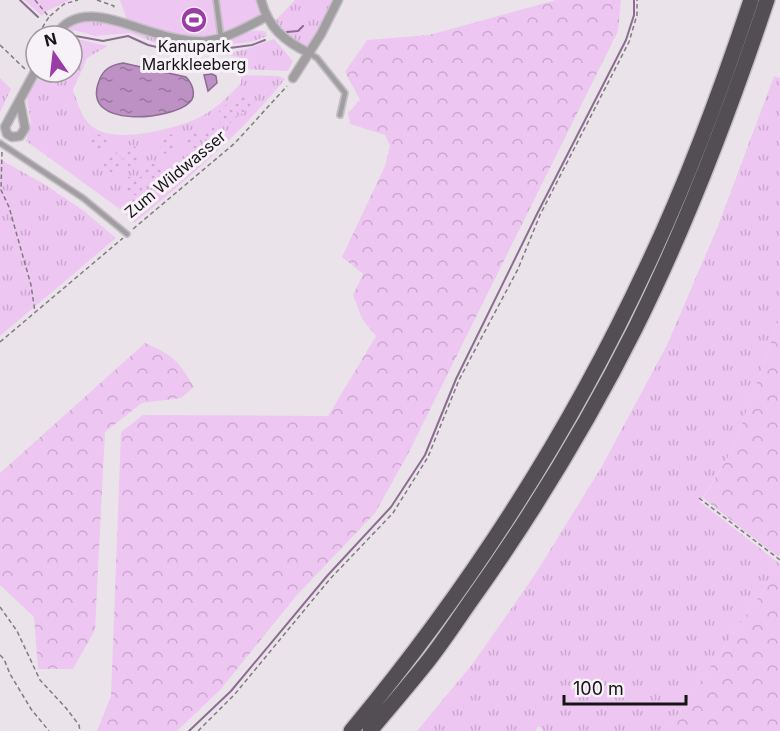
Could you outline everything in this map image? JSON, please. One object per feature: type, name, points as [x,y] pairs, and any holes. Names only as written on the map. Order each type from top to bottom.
[{"type":"highway","points":[[351,731],[408,660],[462,586],[527,489],[580,399],[643,274],[680,191],[715,103],[751,0]]},
{"type":"highway","points":[[370,731],[429,660],[495,567],[566,455],[605,385],[636,326],[691,206],[727,114],[767,0]]},
{"type":"street","points":[[261,0],[271,25],[285,40],[309,53]]},
{"type":"street","points":[[293,78],[321,34],[338,0]]},
{"type":"street","points":[[64,24],[67,20],[87,14],[110,17],[153,33],[180,39],[205,41],[221,37],[266,17]]},
{"type":"street","points":[[20,102],[25,128],[23,133],[16,138],[3,135],[5,127],[29,84]]},
{"type":"lane","points":[[216,0],[221,37]]},
{"type":"lane","points":[[309,53],[317,58],[345,93],[340,115]]},
{"type":"lane","points":[[1,144],[83,198],[127,234]]},
{"type":"path","points":[[44,24],[49,16],[64,4],[78,0]]},
{"type":"path","points":[[97,0],[114,6],[110,17]]},
{"type":"path","points":[[198,731],[235,694],[330,579],[393,513],[428,457],[459,380],[518,269],[540,215],[629,42],[637,15],[638,0]]},
{"type":"path","points":[[34,1],[49,16]]},
{"type":"path","points":[[0,45],[24,65]]},
{"type":"path","name":"Zum Wildwasser","points":[[0,342],[235,143],[257,122],[293,78]]},
{"type":"path","points":[[1,144],[1,190],[9,207],[31,285],[35,312]]},
{"type":"path","points":[[699,498],[780,560]]},
{"type":"path","points":[[0,607],[17,631],[40,680],[66,708],[79,725],[80,731]]},
{"type":"path","points":[[0,655],[31,709],[49,731]]},
{"type":"green space","points":[[24,0],[70,0],[45,12],[42,16]]},
{"type":"green space","name":"Kanupark Markkleeberg","points":[[120,0],[261,0],[266,17],[221,37],[180,39],[128,23]]},
{"type":"green space","points":[[295,0],[338,0],[309,53],[271,25]]},
{"type":"green space","points":[[556,0],[621,0],[618,31],[408,454],[375,513],[297,595],[220,690],[177,731],[97,731],[111,696],[121,432],[143,415],[328,416],[376,336],[362,319],[353,295],[363,274],[342,257],[385,166],[390,146],[385,135],[350,124],[348,113],[360,100],[345,72],[367,40],[429,35]]},
{"type":"green space","points":[[92,19],[191,45],[217,42],[251,31],[266,32],[267,36],[251,42],[185,49],[158,44],[130,33],[95,36],[84,33],[84,24],[71,24],[74,21]]},
{"type":"green space","points":[[274,39],[293,61],[288,71],[241,69],[241,58],[224,54],[247,49]]},
{"type":"green space","points":[[84,41],[108,46],[87,58],[84,65]]},
{"type":"green space","points":[[241,75],[279,76],[285,79],[232,137],[195,172],[134,223],[121,210],[26,141],[31,122],[28,94],[33,84],[76,84],[73,90],[81,112],[91,126],[106,133],[132,135],[162,130],[204,115],[232,93],[241,83]]},
{"type":"green space","points":[[774,76],[780,78],[780,317],[733,449],[700,502],[780,566],[666,731],[543,731],[539,726],[535,731],[417,731],[474,662],[536,573],[602,466],[667,345],[718,226]]},
{"type":"green space","points":[[0,78],[11,89],[0,112]]},
{"type":"green space","points":[[242,91],[253,103],[240,115],[229,103]]},
{"type":"green space","points":[[227,104],[238,116],[225,128],[214,116]]},
{"type":"green space","points":[[214,120],[225,132],[212,144],[201,132]]},
{"type":"green space","points":[[190,129],[203,138],[193,153],[180,143]]},
{"type":"green space","points":[[90,134],[107,135],[106,152],[90,152]]},
{"type":"green space","points":[[175,134],[177,152],[161,154],[159,136]]},
{"type":"green space","points":[[134,145],[143,160],[130,168],[120,153]]},
{"type":"green space","points":[[113,149],[124,161],[111,173],[100,161]]},
{"type":"green space","points":[[0,159],[84,211],[116,238],[0,336]]},
{"type":"green space","points":[[153,159],[163,174],[149,183],[140,168]]},
{"type":"green space","points":[[126,177],[142,177],[142,195],[126,195]]},
{"type":"green space","points":[[780,317],[780,554],[778,557],[703,498],[733,449]]},
{"type":"green space","points":[[145,343],[174,360],[194,387],[181,398],[142,403],[105,432],[95,630],[73,669],[38,669],[34,617],[0,585],[0,473]]},
{"type":"green space","points":[[780,566],[780,731],[666,731]]},
{"type":"water","points":[[123,63],[186,77],[193,89],[192,99],[180,108],[166,113],[131,117],[115,114],[103,107],[97,97],[99,81],[108,68]]},
{"type":"water","points":[[204,75],[216,76],[217,83],[208,91]]},
{"type":"waterway","points":[[20,0],[38,17]]},
{"type":"waterway","points":[[189,731],[231,691],[327,576],[391,507],[425,455],[456,379],[626,40],[634,15],[634,0]]},
{"type":"waterway","points":[[287,32],[298,31],[303,26]]},
{"type":"waterway","points":[[84,38],[103,41],[128,36],[148,45],[174,51],[200,52],[252,45],[265,40]]},
{"type":"place","name":"Kanupark Markkleeberg","points":[[194,20]]}]
